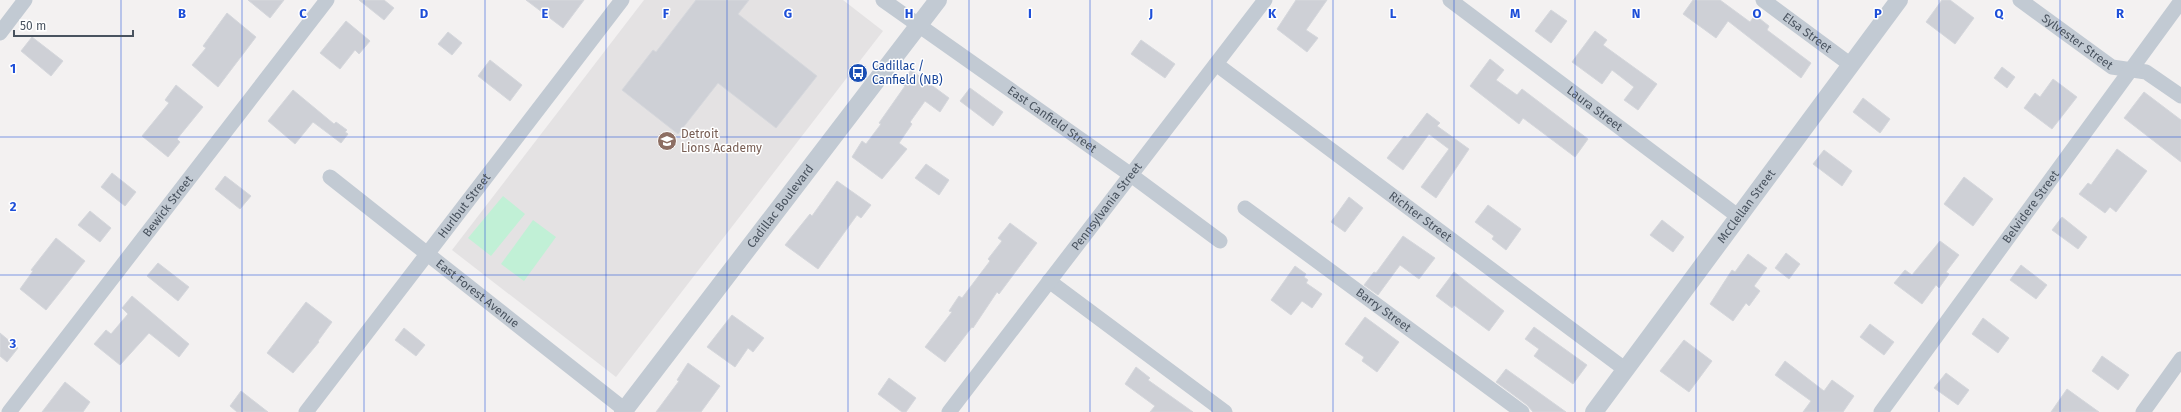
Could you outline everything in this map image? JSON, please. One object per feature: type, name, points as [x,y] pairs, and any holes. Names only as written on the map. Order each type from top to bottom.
[{"type":"street","points":[[0,34],[25,0]]},
{"type":"street","name":"Bewick Street","points":[[8,412],[327,0]]},
{"type":"street","name":"Hurlbut Street","points":[[306,412],[622,0]]},
{"type":"street","name":"East Canfield Street","points":[[882,0],[918,27],[1131,175],[1220,241]]},
{"type":"street","name":"Cadillac Boulevard","points":[[624,411],[938,0]]},
{"type":"street","name":"Pennsylvania Street","points":[[948,412],[1265,0]]},
{"type":"street","name":"Laura Street","points":[[1450,0],[1739,216]]},
{"type":"street","name":"Elsa Street","points":[[1763,0],[1851,65]]},
{"type":"street","name":"McClellan Street","points":[[1594,412],[1899,0]]},
{"type":"street","name":"Sylvester Street","points":[[2020,0],[2112,67],[2146,72],[2181,96]]},
{"type":"street","name":"Belvidere Street","points":[[1881,412],[2181,1]]},
{"type":"street","name":"Richter Street","points":[[1216,64],[1626,370]]},
{"type":"street","name":"East Forest Avenue","points":[[330,177],[426,255],[624,411]]},
{"type":"street","name":"Barry Street","points":[[1245,208],[1522,412]]},
{"type":"street","points":[[1049,281],[1225,412]]},
{"type":"street","points":[[2143,412],[2181,360]]},
{"type":"shaded area","name":"Detroit Lions Academy","points":[[644,0],[843,0],[883,31],[616,377],[452,250]]},
{"type":"green space","points":[[503,196],[525,214],[491,256],[468,238]]},
{"type":"green space","points":[[533,220],[556,237],[524,281],[501,264]]},
{"type":"building","points":[[248,0],[284,0],[270,18]]},
{"type":"building","points":[[359,0],[384,0],[394,8],[384,20]]},
{"type":"building","points":[[526,0],[584,0],[563,28]]},
{"type":"building","points":[[696,0],[749,0],[738,14],[817,76],[776,128],[718,83],[678,134],[622,90],[653,50],[656,52]]},
{"type":"building","points":[[1296,0],[1327,0],[1306,30],[1318,38],[1307,52],[1277,29]]},
{"type":"building","points":[[1693,0],[1720,0],[1750,22],[1755,15],[1769,26],[1767,30],[1811,63],[1801,78],[1728,21],[1716,38],[1683,14]]},
{"type":"building","points":[[1942,0],[1950,0],[1974,18],[1955,44],[1926,22]]},
{"type":"building","points":[[1551,10],[1567,21],[1551,43],[1535,31]]},
{"type":"building","points":[[227,13],[256,37],[218,87],[192,65],[206,48],[203,46]]},
{"type":"building","points":[[346,21],[370,41],[359,54],[355,50],[340,69],[320,53]]},
{"type":"building","points":[[1595,31],[1607,40],[1603,45],[1657,84],[1638,110],[1624,100],[1634,87],[1612,70],[1602,84],[1572,62]]},
{"type":"building","points":[[448,32],[462,43],[452,55],[438,44]]},
{"type":"building","points":[[32,37],[63,61],[51,76],[21,51]]},
{"type":"building","points":[[1141,40],[1175,64],[1165,78],[1131,54]]},
{"type":"building","points":[[1490,59],[1504,70],[1496,80],[1517,95],[1522,89],[1588,139],[1575,157],[1523,118],[1519,124],[1470,86]]},
{"type":"building","points":[[490,60],[522,85],[510,101],[478,76]]},
{"type":"building","points":[[2002,67],[2015,77],[2007,88],[1994,78]]},
{"type":"building","points":[[911,70],[949,98],[940,112],[925,101],[910,122],[912,124],[899,143],[907,149],[882,179],[852,157],[862,141],[866,144],[881,124],[879,123],[905,86],[901,84]]},
{"type":"building","points":[[2053,79],[2077,97],[2052,129],[2024,108],[2035,93],[2040,97]]},
{"type":"building","points":[[176,85],[203,107],[177,139],[180,142],[168,157],[142,136],[169,103],[165,100]]},
{"type":"building","points":[[970,88],[1003,112],[993,126],[960,101]]},
{"type":"building","points":[[293,90],[334,124],[336,122],[347,130],[345,132],[348,134],[341,143],[313,122],[295,144],[268,121]]},
{"type":"building","points":[[2144,92],[2181,120],[2181,162],[2124,118]]},
{"type":"building","points":[[1863,98],[1890,119],[1880,133],[1853,112]]},
{"type":"building","points":[[1427,113],[1440,123],[1437,126],[1469,149],[1436,198],[1421,187],[1449,149],[1429,134],[1403,170],[1387,158],[1404,136],[1408,138]]},
{"type":"building","points":[[2117,149],[2147,171],[2116,212],[2110,207],[2105,213],[2079,194],[2088,183],[2091,185]]},
{"type":"building","points":[[1824,150],[1852,171],[1842,186],[1813,164]]},
{"type":"building","points":[[926,164],[949,180],[939,195],[915,178]]},
{"type":"building","points":[[112,173],[136,192],[125,206],[101,187]]},
{"type":"building","points":[[225,176],[251,196],[240,209],[215,189]]},
{"type":"building","points":[[1964,177],[1993,199],[1973,226],[1944,204]]},
{"type":"building","points":[[837,181],[871,205],[861,218],[857,215],[818,269],[785,245],[810,214],[812,216]]},
{"type":"building","points":[[1349,197],[1363,208],[1345,232],[1331,222]]},
{"type":"building","points":[[1488,205],[1521,229],[1506,250],[1492,239],[1494,236],[1475,222]]},
{"type":"building","points":[[90,211],[111,228],[100,242],[78,225]]},
{"type":"building","points":[[2062,217],[2087,237],[2078,249],[2052,230]]},
{"type":"building","points":[[1662,220],[1684,237],[1673,252],[1650,235]]},
{"type":"building","points":[[1010,223],[1037,243],[999,294],[997,292],[973,328],[972,327],[945,362],[925,347],[952,312],[949,311],[959,296],[962,298],[990,261],[988,259],[1002,241],[998,238]]},
{"type":"building","points":[[1403,236],[1435,258],[1419,279],[1400,265],[1378,295],[1364,285],[1374,272],[1376,273]]},
{"type":"building","points":[[56,238],[85,261],[46,310],[20,289],[33,271],[31,270]]},
{"type":"building","points":[[1940,241],[1959,255],[1946,272],[1949,274],[1939,288],[1936,285],[1922,304],[1894,283],[1905,270],[1912,275]]},
{"type":"building","points":[[1786,253],[1800,264],[1789,279],[1775,268]]},
{"type":"building","points":[[1748,254],[1767,268],[1754,286],[1760,291],[1749,306],[1746,303],[1733,321],[1710,304],[1732,270],[1735,272]]},
{"type":"building","points":[[158,263],[189,287],[178,301],[147,276]]},
{"type":"building","points":[[2021,265],[2047,285],[2036,299],[2010,280]]},
{"type":"building","points":[[1295,266],[1306,274],[1304,277],[1308,280],[1306,283],[1322,294],[1312,308],[1302,301],[1291,315],[1271,300]]},
{"type":"building","points":[[1454,272],[1504,311],[1489,331],[1454,305],[1452,308],[1436,296]]},
{"type":"building","points":[[132,296],[189,344],[179,357],[149,333],[120,365],[94,344],[106,330],[111,334],[128,314],[122,308]]},
{"type":"building","points":[[306,302],[332,322],[318,341],[319,342],[293,373],[267,353]]},
{"type":"building","points":[[732,315],[764,338],[753,352],[748,348],[735,367],[707,347]]},
{"type":"building","points":[[1365,317],[1399,342],[1377,372],[1362,361],[1364,357],[1345,344]]},
{"type":"building","points":[[1983,318],[2009,338],[1998,353],[1972,334]]},
{"type":"building","points":[[1870,324],[1894,342],[1884,355],[1860,337]]},
{"type":"building","points":[[1534,327],[1587,365],[1573,384],[1534,356],[1539,349],[1525,339]]},
{"type":"building","points":[[404,328],[425,345],[416,356],[395,340]]},
{"type":"building","points":[[0,333],[18,348],[7,362],[0,356]]},
{"type":"building","points":[[1684,340],[1712,361],[1689,392],[1660,371]]},
{"type":"building","points":[[2102,356],[2129,375],[2118,390],[2092,371]]},
{"type":"building","points":[[1785,361],[1824,391],[1832,380],[1854,396],[1843,412],[1803,412],[1811,401],[1775,375]]},
{"type":"building","points":[[688,363],[720,386],[701,412],[656,412],[679,381],[677,380]]},
{"type":"building","points":[[1136,367],[1150,378],[1148,380],[1193,412],[1150,412],[1155,406],[1125,384]]},
{"type":"building","points":[[1506,369],[1566,412],[1533,412],[1527,405],[1496,382]]},
{"type":"building","points":[[1946,373],[1969,390],[1958,405],[1934,388]]},
{"type":"building","points":[[889,378],[916,398],[906,412],[902,412],[878,394]]},
{"type":"building","points":[[65,382],[90,402],[83,412],[42,412]]},
{"type":"building","points":[[2067,389],[2099,412],[2051,412]]},
{"type":"building","points":[[241,391],[268,412],[237,412],[230,406]]},
{"type":"place","name":"Cadillac / Canfield (NB)","points":[[858,73]]},
{"type":"place","name":"Detroit Lions Academy","points":[[667,141]]}]
